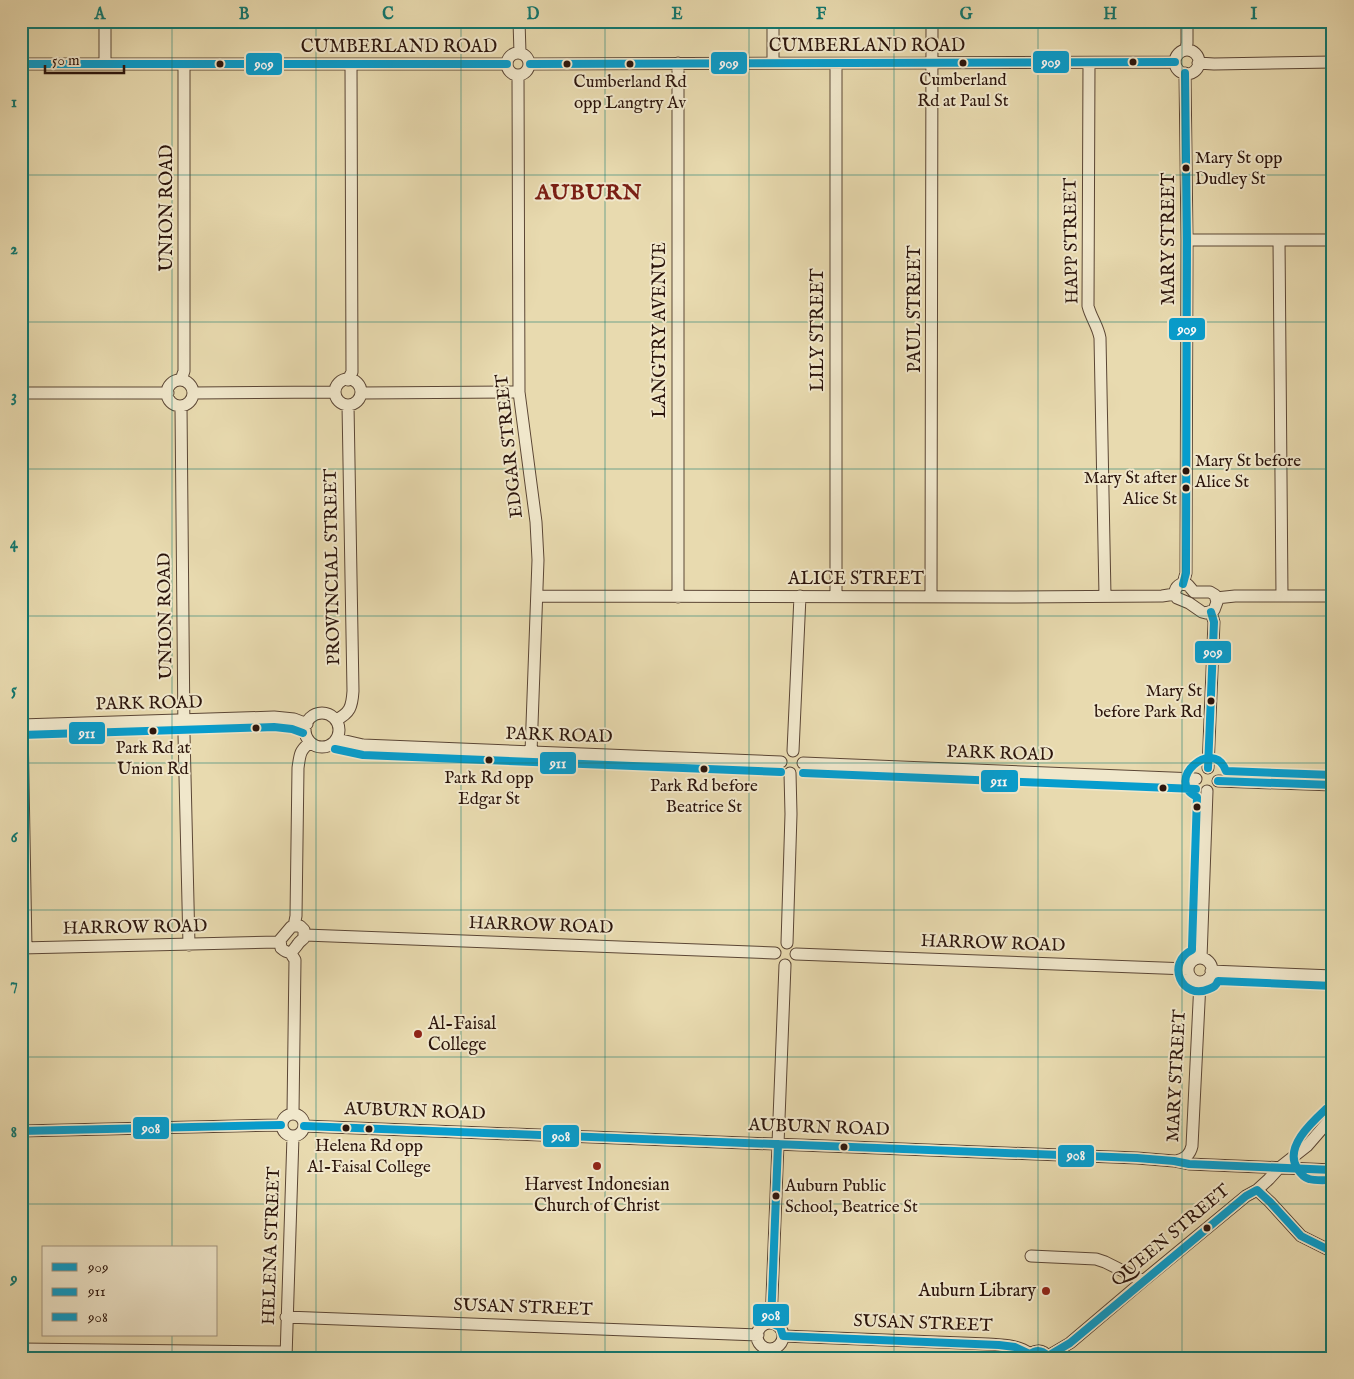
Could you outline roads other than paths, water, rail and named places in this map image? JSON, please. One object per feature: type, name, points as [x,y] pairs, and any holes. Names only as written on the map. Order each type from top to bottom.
[{"type":"street","points":[[105,21],[105,64]]},
{"type":"street","points":[[519,21],[520,53]]},
{"type":"street","points":[[773,21],[773,63]]},
{"type":"street","name":"PAUL STREET","points":[[931,596],[932,21]]},
{"type":"street","points":[[1186,50],[1187,21]]},
{"type":"street","points":[[1186,50],[1196,55],[1198,63],[1192,72],[1182,73],[1177,68],[1175,62],[1177,55],[1186,50]]},
{"type":"street","points":[[520,53],[527,57],[530,64],[527,71],[518,76],[511,73],[506,64],[509,57],[520,53]]},
{"type":"street","name":"CUMBERLAND ROAD","points":[[530,64],[1175,62]]},
{"type":"street","points":[[1198,63],[1333,62]]},
{"type":"street","name":"LANGTRY AVENUE","points":[[678,63],[678,597]]},
{"type":"street","name":"HAPP STREET","points":[[1089,63],[1088,306],[1099,330],[1100,338],[1105,596]]},
{"type":"street","points":[[21,64],[21,371]]},
{"type":"street","name":"CUMBERLAND ROAD","points":[[21,64],[506,64]]},
{"type":"street","points":[[348,380],[352,372],[351,64]]},
{"type":"street","name":"LILY STREET","points":[[836,64],[836,596]]},
{"type":"street","name":"UNION ROAD","points":[[181,380],[184,371],[184,65]]},
{"type":"street","name":"MARY STREET","points":[[1183,584],[1186,573],[1187,240],[1185,73]]},
{"type":"street","name":"EDGAR STREET","points":[[518,76],[519,392],[536,522],[538,560],[531,752]]},
{"type":"street","points":[[1187,240],[1333,240]]},
{"type":"street","points":[[1279,240],[1282,596]]},
{"type":"street","points":[[181,380],[191,385],[193,393],[193,397],[188,403],[181,406],[170,401],[168,393],[168,389],[173,382],[181,380]]},
{"type":"street","points":[[348,380],[356,382],[361,393],[355,403],[348,405],[340,403],[335,392],[341,382],[348,380]]},
{"type":"street","points":[[193,393],[335,392]]},
{"type":"street","points":[[361,393],[519,392]]},
{"type":"street","points":[[21,393],[168,393]]},
{"type":"street","name":"PROVINCIAL STREET","points":[[336,720],[345,716],[349,711],[353,691],[348,405]]},
{"type":"street","name":"UNION ROAD","points":[[181,406],[184,721],[189,945]]},
{"type":"street","points":[[21,422],[24,948]]},
{"type":"street","points":[[1183,584],[1188,585],[1194,592],[1210,592],[1215,595],[1216,606],[1211,612],[1202,612],[1189,603],[1177,598],[1175,594],[1177,587],[1183,584]]},
{"type":"street","name":"ALICE STREET","points":[[537,596],[1014,597],[1162,596],[1175,594]]},
{"type":"street","points":[[793,751],[800,596]]},
{"type":"street","points":[[1216,598],[1235,596],[1333,596]]},
{"type":"street","points":[[1208,768],[1214,622],[1211,612]]},
{"type":"street","points":[[320,714],[331,716],[336,720],[339,729],[337,739],[334,743],[325,747],[315,746],[310,742],[306,734],[307,724],[320,714]]},
{"type":"street","name":"PARK ROAD","points":[[22,725],[274,717],[294,719],[307,724]]},
{"type":"street","name":"PARK ROAD","points":[[337,739],[363,745],[781,762]]},
{"type":"street","points":[[293,1113],[295,960],[290,952],[282,950],[280,942],[282,936],[294,926],[296,916],[299,762],[302,748],[310,742]]},
{"type":"street","points":[[787,943],[791,814],[790,774],[783,768],[781,762],[786,753],[793,751],[799,754],[803,763],[798,772],[790,774]]},
{"type":"street","name":"PARK ROAD","points":[[803,763],[1196,779]]},
{"type":"street","points":[[1208,768],[1217,774],[1218,781],[1214,788],[1207,791],[1199,787],[1196,779],[1196,775],[1201,770],[1208,768]]},
{"type":"street","points":[[1218,781],[1333,785]]},
{"type":"street","points":[[1201,958],[1207,791]]},
{"type":"street","points":[[290,952],[295,949],[305,935],[302,927],[294,926]]},
{"type":"street","name":"HARROW ROAD","points":[[305,935],[775,953]]},
{"type":"street","name":"HARROW ROAD","points":[[24,948],[280,942]]},
{"type":"street","points":[[787,943],[795,948],[796,954],[794,960],[789,964],[785,964],[779,962],[775,953],[780,945],[787,943]]},
{"type":"street","name":"HARROW ROAD","points":[[796,954],[1188,969]]},
{"type":"street","points":[[1201,958],[1209,963],[1211,971],[1208,979],[1200,982],[1191,978],[1188,974],[1188,969],[1192,961],[1201,958]]},
{"type":"street","points":[[771,1323],[785,964]]},
{"type":"street","points":[[1211,971],[1333,976]]},
{"type":"street","name":"MARY STREET","points":[[1174,1161],[1182,1160],[1190,1154],[1192,1146],[1200,982]]},
{"type":"street","points":[[293,1113],[300,1116],[304,1122],[302,1132],[296,1136],[283,1132],[281,1125],[283,1118],[293,1113]]},
{"type":"street","name":"QUEEN STREET","points":[[1048,1357],[1070,1343],[1246,1196],[1269,1180],[1279,1168],[1307,1146],[1333,1116]]},
{"type":"street","points":[[21,1131],[281,1125]]},
{"type":"street","name":"AUBURN ROAD","points":[[304,1126],[1137,1158],[1189,1164],[1333,1170]]},
{"type":"street","name":"HELENA STREET","points":[[286,1355],[293,1136]]},
{"type":"street","points":[[1307,1146],[1304,1160],[1311,1169]]},
{"type":"street","points":[[1257,1190],[1301,1236],[1333,1252]]},
{"type":"street","points":[[1031,1256],[1096,1259],[1143,1281]]},
{"type":"street","name":"SUSAN STREET","points":[[286,1317],[758,1335]]},
{"type":"street","points":[[771,1323],[781,1328],[783,1336],[780,1344],[769,1353],[760,1342],[758,1335],[760,1328],[771,1323]]},
{"type":"street","name":"SUSAN STREET","points":[[783,1336],[988,1344],[1023,1349],[1028,1356],[1032,1352],[1039,1351],[1048,1357]]},
{"type":"street","points":[[21,1349],[286,1355]]},
{"type":"place","name":"Cumberland Rd at Paul St","points":[[963,63]]},
{"type":"place","name":"Cumberland Rd opp Langtry Av","points":[[630,64]]},
{"type":"place","name":"Mary St opp Dudley St","points":[[1186,168]]},
{"type":"place","name":"Mary St before Alice St","points":[[1186,471]]},
{"type":"place","name":"Mary St after Alice St","points":[[1186,488]]},
{"type":"place","name":"Mary St before Park Rd","points":[[1211,701]]},
{"type":"place","name":"Park Rd at Union Rd","points":[[153,731]]},
{"type":"place","name":"Park Rd opp Edgar St","points":[[489,760]]},
{"type":"place","name":"Park Rd before Beatrice St","points":[[704,769]]},
{"type":"place","name":"Al-Faisal College","points":[[418,1034]]},
{"type":"place","name":"Helena Rd opp Al-Faisal College","points":[[369,1129]]},
{"type":"place","name":"Harvest Indonesian Church of Christ","points":[[597,1166]]},
{"type":"place","name":"Auburn Public School, Beatrice St","points":[[776,1196]]},
{"type":"place","name":"Auburn Library","points":[[1046,1291]]},
{"type":"district","name":"AUBURN","points":[[589,193]]}]
